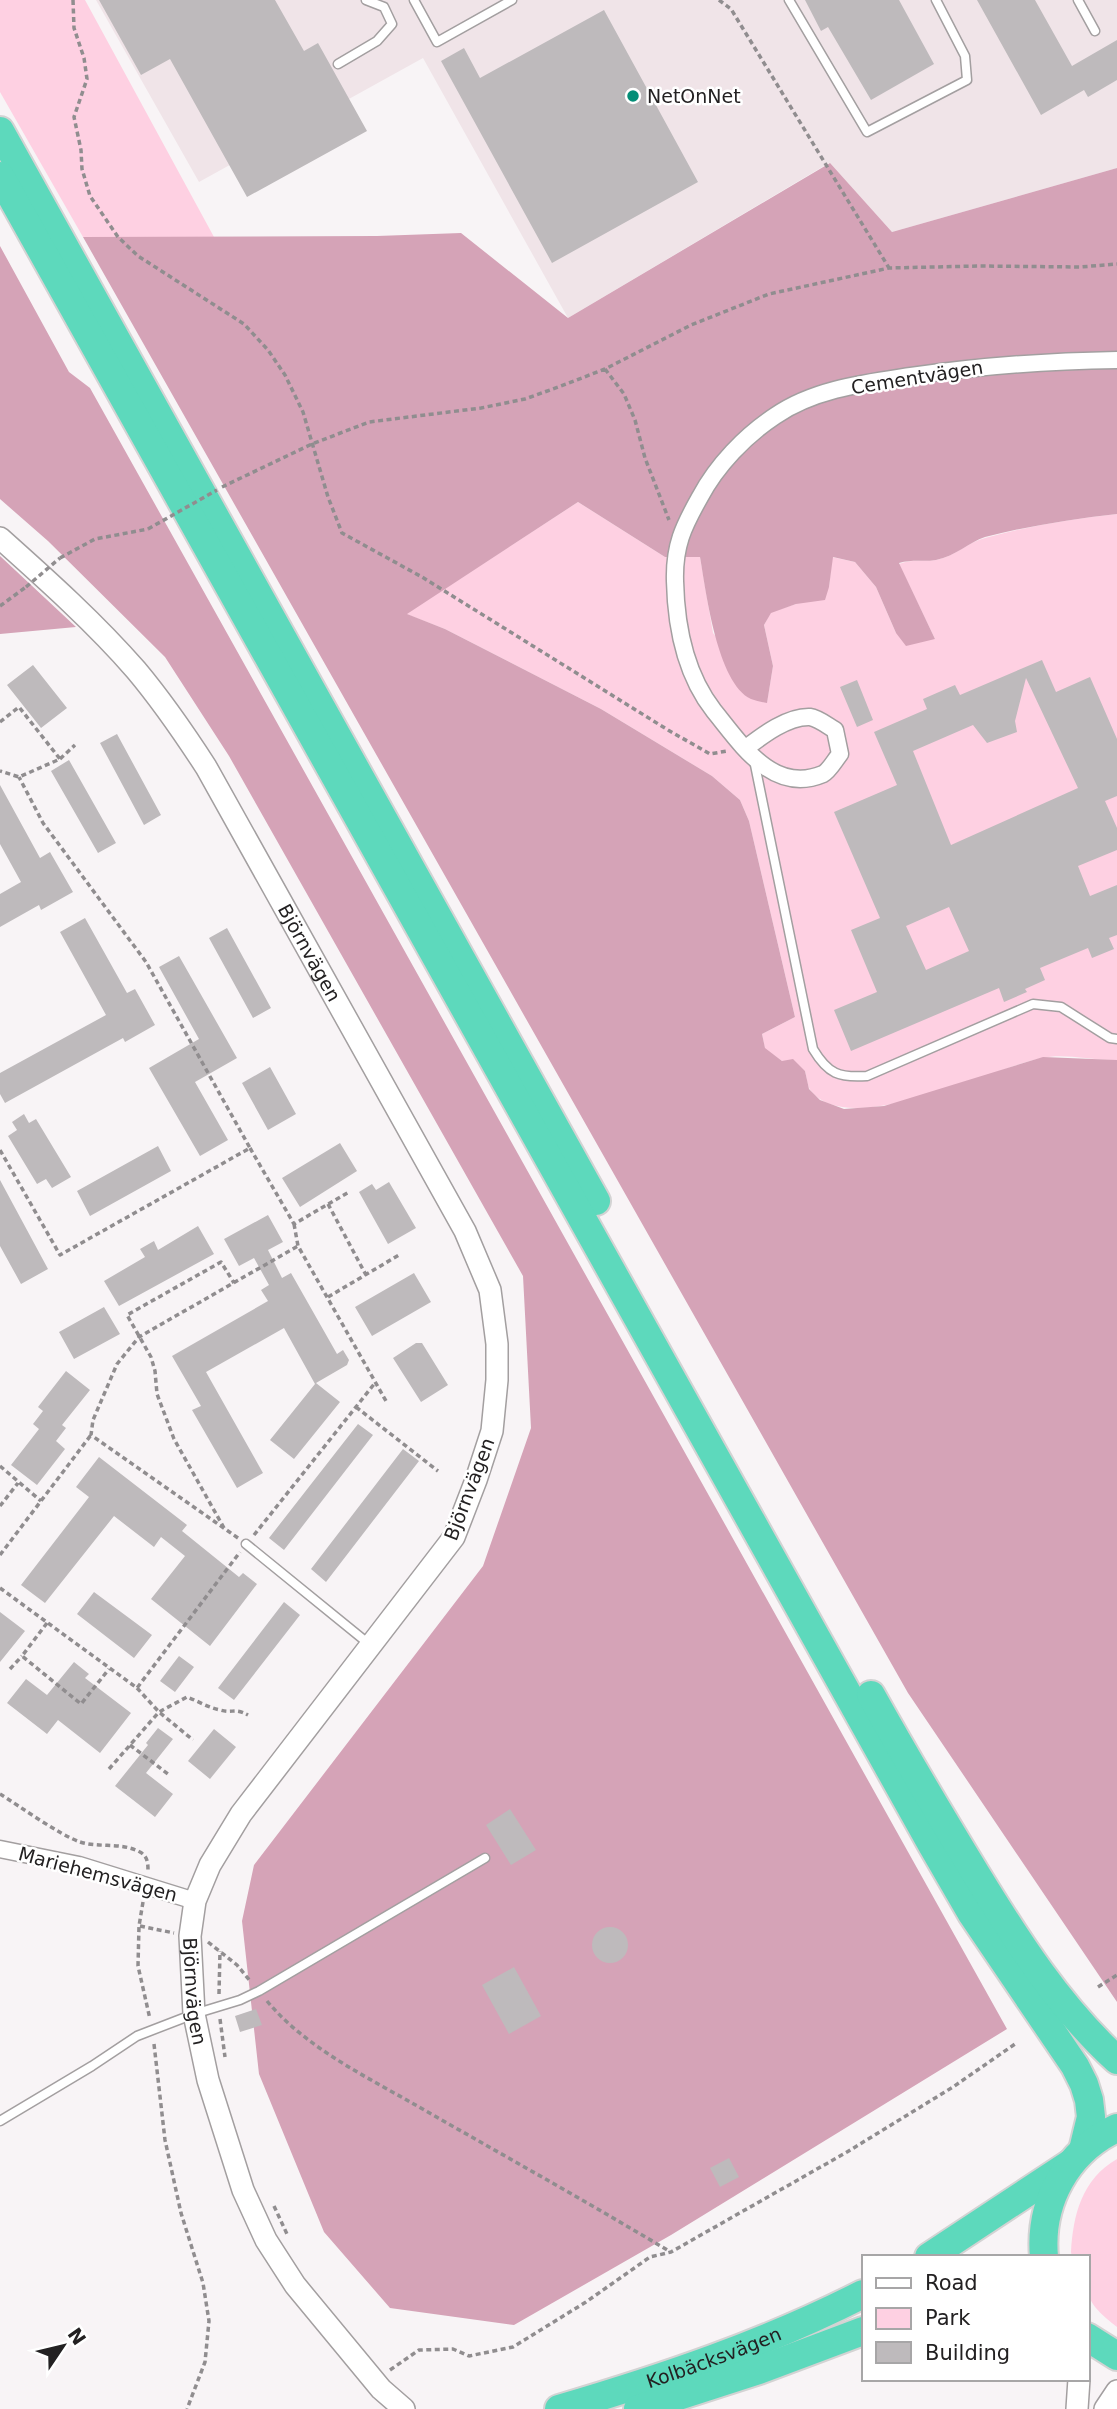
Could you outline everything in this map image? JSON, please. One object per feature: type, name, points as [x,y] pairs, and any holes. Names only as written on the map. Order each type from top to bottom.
[{"type":"highway","points":[[0,131],[927,1793],[1038,1971],[1074,2018],[1117,2060]]},
{"type":"highway","points":[[0,176],[932,1845],[972,1914],[1075,2066],[1089,2100],[1091,2117],[1076,2157],[1051,2198],[1045,2216],[1044,2255]]},
{"type":"highway","points":[[932,2255],[1117,2128]]},
{"type":"highway","name":"Kolbäcksvägen","points":[[559,2409],[711,2361],[775,2336],[862,2294]]},
{"type":"highway","name":"Kolbäcksvägen","points":[[638,2409],[759,2370],[862,2331]]},
{"type":"highway","points":[[1089,2338],[1117,2356]]},
{"type":"street","name":"Cementvägen","points":[[750,753],[763,735],[791,721],[812,717],[835,730],[840,754],[825,773],[793,779],[769,772],[750,753],[700,693],[686,655],[676,616],[674,557],[684,525],[711,476],[737,448],[775,415],[811,398],[858,384],[1035,361],[1117,360]]},
{"type":"street","name":"Björnvägen","points":[[0,538],[95,627],[135,669],[174,718],[206,767],[465,1231],[491,1290],[497,1380],[492,1431],[454,1537],[242,1814],[210,1865],[195,1900],[190,1936],[194,2014],[208,2080],[243,2190],[266,2240],[295,2285],[381,2389],[404,2409]]},
{"type":"street","name":"Mariehemsvägen","points":[[0,1849],[46,1856],[145,1890],[195,1900]]},
{"type":"street","points":[[1077,2409],[1079,2381]]},
{"type":"street","points":[[1105,2409],[1117,2391]]},
{"type":"lane","points":[[338,64],[377,41],[392,24],[384,7],[366,0]]},
{"type":"lane","points":[[414,0],[437,42],[513,0]]},
{"type":"lane","points":[[789,0],[867,132],[967,79],[965,56],[936,0]]},
{"type":"lane","points":[[1079,0],[1095,30]]},
{"type":"lane","points":[[750,753],[813,1049],[822,1064],[845,1077],[867,1076],[1033,1004],[1061,1007],[1110,1038],[1117,1038]]},
{"type":"lane","points":[[246,1544],[370,1645]]},
{"type":"lane","points":[[0,2120],[152,2029],[259,1991],[485,1858]]},
{"type":"path","points":[[73,0],[74,28],[84,58],[87,79],[74,117],[82,169],[90,196],[118,236],[138,256],[244,324],[268,351],[285,375],[303,412],[328,497],[342,533],[422,577],[710,754],[750,753]]},
{"type":"path","points":[[719,0],[731,9],[889,268]]},
{"type":"path","points":[[0,606],[60,558],[95,538],[148,529],[218,490],[312,444],[369,422],[481,408],[525,398],[605,369],[691,325],[769,294],[889,268],[1080,267],[1117,264]]},
{"type":"path","points":[[0,723],[19,707],[60,759]]},
{"type":"path","points":[[0,771],[19,777],[60,759],[75,745]]},
{"type":"path","points":[[19,777],[43,823],[146,962],[294,1224],[298,1246],[386,1401]]},
{"type":"path","points":[[0,1150],[60,1255],[250,1148]]},
{"type":"path","points":[[294,1224],[349,1192]]},
{"type":"path","points":[[328,1204],[366,1275]]},
{"type":"path","points":[[0,1555],[91,1435],[93,1420],[117,1364],[139,1337],[298,1246]]},
{"type":"path","points":[[328,1297],[400,1255]]},
{"type":"path","points":[[224,1529],[174,1439],[157,1394],[155,1371],[127,1315],[221,1262],[234,1283]]},
{"type":"path","points":[[137,1688],[246,1544],[375,1383]]},
{"type":"path","points":[[356,1407],[438,1471]]},
{"type":"path","points":[[91,1435],[246,1544]]},
{"type":"path","points":[[0,1466],[41,1501]]},
{"type":"path","points":[[0,1506],[19,1483]]},
{"type":"path","points":[[0,1587],[137,1688],[159,1712],[193,1740]]},
{"type":"path","points":[[10,1669],[47,1623]]},
{"type":"path","points":[[22,1656],[81,1704],[109,1669]]},
{"type":"path","points":[[109,1769],[159,1712],[187,1697],[218,1710],[226,1712],[237,1709],[248,1715]]},
{"type":"path","points":[[130,1745],[168,1774]]},
{"type":"path","points":[[0,1794],[77,1841],[93,1846],[123,1847],[141,1853],[148,1860],[139,1926],[138,1966],[152,2029],[164,2140],[181,2213],[203,2283],[209,2321],[205,2362],[187,2409]]},
{"type":"path","points":[[139,1926],[190,1936],[210,1943],[237,1965],[282,2019],[316,2045],[671,2252]]},
{"type":"path","points":[[220,1951],[219,2007],[226,2064]]},
{"type":"path","points":[[1098,1987],[1117,1975]]},
{"type":"path","points":[[388,2371],[419,2350],[453,2349],[469,2356],[513,2347],[586,2302],[650,2257],[671,2252],[847,2152],[953,2087],[1015,2044]]},
{"type":"path","points":[[270,2198],[287,2234]]},
{"type":"shaded area","points":[[96,0],[1117,0],[1117,168],[892,232],[829,163],[568,318],[423,58],[199,182]]},
{"type":"shaded area","points":[[830,163],[892,232],[1117,168],[1117,514],[1001,533],[979,539],[943,558],[899,563],[935,639],[906,646],[896,633],[876,587],[855,562],[833,557],[825,600],[796,604],[771,613],[764,625],[773,666],[767,703],[751,699],[739,690],[730,675],[715,635],[700,557],[665,557],[578,502],[407,614],[445,629],[601,709],[712,776],[740,800],[749,821],[795,1017],[762,1034],[765,1048],[782,1061],[793,1059],[805,1071],[809,1089],[820,1100],[844,1109],[884,1106],[1043,1057],[1117,1060],[1117,2002],[908,1693],[83,237],[377,236],[461,233],[568,318]]},
{"type":"shaded area","points":[[0,246],[69,372],[90,388],[1007,2029],[671,2235],[514,2325],[390,2308],[324,2232],[259,2074],[242,1921],[254,1865],[483,1566],[531,1428],[523,1276],[229,756],[165,657],[48,541],[0,499]]},
{"type":"shaded area","points":[[0,556],[76,627],[0,634]]},
{"type":"green space","points":[[0,0],[85,0],[214,237],[83,237],[0,92]]},
{"type":"green space","points":[[578,502],[665,557],[700,557],[713,633],[767,702],[773,666],[764,625],[771,612],[796,604],[829,587],[832,557],[855,562],[876,587],[896,633],[935,639],[899,564],[943,558],[979,540],[1017,530],[1117,514],[1117,1060],[1060,1056],[1042,1058],[922,1097],[888,1105],[856,1108],[830,1104],[811,1091],[805,1071],[782,1061],[765,1049],[762,1034],[795,1017],[749,821],[740,800],[712,776],[601,709],[445,629],[406,614]]},
{"type":"green space","points":[[1117,2159],[1117,2327],[1098,2311],[1090,2297],[1089,2255],[1072,2255],[1071,2252],[1074,2225],[1082,2199],[1095,2177]]},
{"type":"building","points":[[99,0],[275,0],[304,51],[318,43],[367,131],[247,197],[170,59],[141,75]]},
{"type":"building","points":[[805,0],[899,0],[934,64],[871,100],[828,27],[821,31]]},
{"type":"building","points":[[977,0],[1035,0],[1072,66],[1117,40],[1117,80],[1088,97],[1084,90],[1041,115]]},
{"type":"building","points":[[604,10],[698,182],[552,263],[441,61],[464,48],[480,78]]},
{"type":"building","points":[[1042,660],[1056,692],[1090,677],[1117,739],[1117,796],[1105,801],[1117,828],[1117,850],[1078,866],[1090,896],[1117,885],[1117,935],[1109,938],[1114,949],[1092,958],[1088,948],[1040,968],[1045,980],[1004,1002],[999,988],[851,1051],[834,1010],[877,992],[851,930],[880,918],[834,812],[897,785],[874,732],[927,709],[923,699],[955,685],[960,695]],"holes":[[[1026,678],[1078,788],[951,845],[913,751],[973,725],[987,743],[1017,732],[1015,721]],[[949,907],[969,951],[926,970],[906,926]]]},
{"type":"building","points":[[33,665],[67,708],[41,728],[7,685]]},
{"type":"building","points":[[857,680],[873,720],[857,727],[840,687]]},
{"type":"building","points":[[117,734],[161,815],[144,825],[100,743]]},
{"type":"building","points":[[69,760],[116,843],[98,853],[51,771]]},
{"type":"building","points":[[0,785],[40,858],[50,852],[73,892],[41,910],[39,905],[0,927],[0,894],[21,882],[0,844]]},
{"type":"building","points":[[85,918],[127,993],[135,989],[155,1025],[125,1042],[123,1038],[5,1103],[0,1094],[0,1073],[106,1015],[60,932]]},
{"type":"building","points":[[227,928],[271,1008],[253,1018],[209,938]]},
{"type":"building","points":[[179,956],[237,1058],[195,1082],[228,1140],[200,1156],[149,1068],[199,1039],[159,967]]},
{"type":"building","points":[[270,1067],[296,1114],[268,1130],[242,1083]]},
{"type":"building","points":[[24,1114],[29,1123],[36,1119],[71,1177],[52,1188],[46,1179],[37,1184],[8,1136],[17,1130],[12,1122]]},
{"type":"building","points":[[340,1143],[357,1171],[300,1207],[282,1178]]},
{"type":"building","points":[[158,1146],[171,1171],[90,1216],[77,1191]]},
{"type":"building","points":[[0,1180],[48,1269],[21,1284],[0,1246]]},
{"type":"building","points":[[389,1182],[416,1228],[388,1244],[359,1192],[372,1184],[376,1190]]},
{"type":"building","points":[[268,1215],[283,1242],[268,1250],[282,1278],[291,1273],[337,1354],[343,1350],[349,1360],[347,1365],[316,1383],[340,1402],[294,1459],[270,1440],[315,1384],[284,1328],[206,1372],[263,1473],[237,1488],[192,1410],[201,1406],[172,1356],[268,1301],[261,1290],[269,1285],[254,1258],[239,1266],[224,1239]]},
{"type":"building","points":[[198,1226],[214,1254],[119,1306],[104,1281],[145,1257],[140,1249],[154,1241],[158,1250]]},
{"type":"building","points":[[414,1273],[431,1302],[372,1336],[355,1307]]},
{"type":"building","points":[[104,1307],[120,1334],[74,1359],[59,1332]]},
{"type":"building","points":[[416,1343],[422,1343],[448,1385],[421,1402],[393,1358]]},
{"type":"building","points":[[66,1371],[90,1390],[62,1425],[66,1428],[56,1441],[65,1449],[37,1485],[11,1465],[39,1429],[33,1424],[43,1411],[38,1407]]},
{"type":"building","points":[[358,1424],[373,1435],[284,1550],[269,1538]]},
{"type":"building","points":[[403,1449],[419,1461],[326,1582],[311,1569]]},
{"type":"building","points":[[99,1457],[187,1525],[182,1531],[239,1577],[243,1573],[257,1584],[210,1646],[151,1599],[185,1556],[161,1537],[154,1547],[114,1516],[45,1603],[21,1585],[89,1497],[76,1487]]},
{"type":"building","points":[[94,1592],[152,1635],[134,1658],[77,1614]]},
{"type":"building","points":[[284,1602],[300,1615],[234,1700],[218,1688]]},
{"type":"building","points":[[0,1612],[25,1631],[0,1662]]},
{"type":"building","points":[[179,1656],[194,1667],[175,1692],[160,1681]]},
{"type":"building","points":[[74,1662],[89,1674],[85,1678],[131,1713],[100,1753],[58,1720],[47,1734],[7,1703],[26,1679],[47,1695]]},
{"type":"building","points":[[158,1728],[173,1739],[146,1773],[173,1794],[155,1817],[115,1786]]},
{"type":"building","points":[[214,1729],[236,1747],[210,1779],[188,1761]]},
{"type":"building","points":[[510,1809],[536,1850],[511,1865],[486,1825]]},
{"type":"building","points":[[610,1927],[623,1932],[628,1945],[623,1958],[610,1963],[597,1958],[592,1945],[597,1932]]},
{"type":"building","points":[[514,1967],[541,2016],[509,2034],[482,1985]]},
{"type":"building","points":[[256,2009],[262,2025],[240,2032],[235,2016]]},
{"type":"building","points":[[729,2158],[739,2177],[720,2187],[710,2168]]},
{"type":"place","name":"NetOnNet","points":[[633,96]]}]
